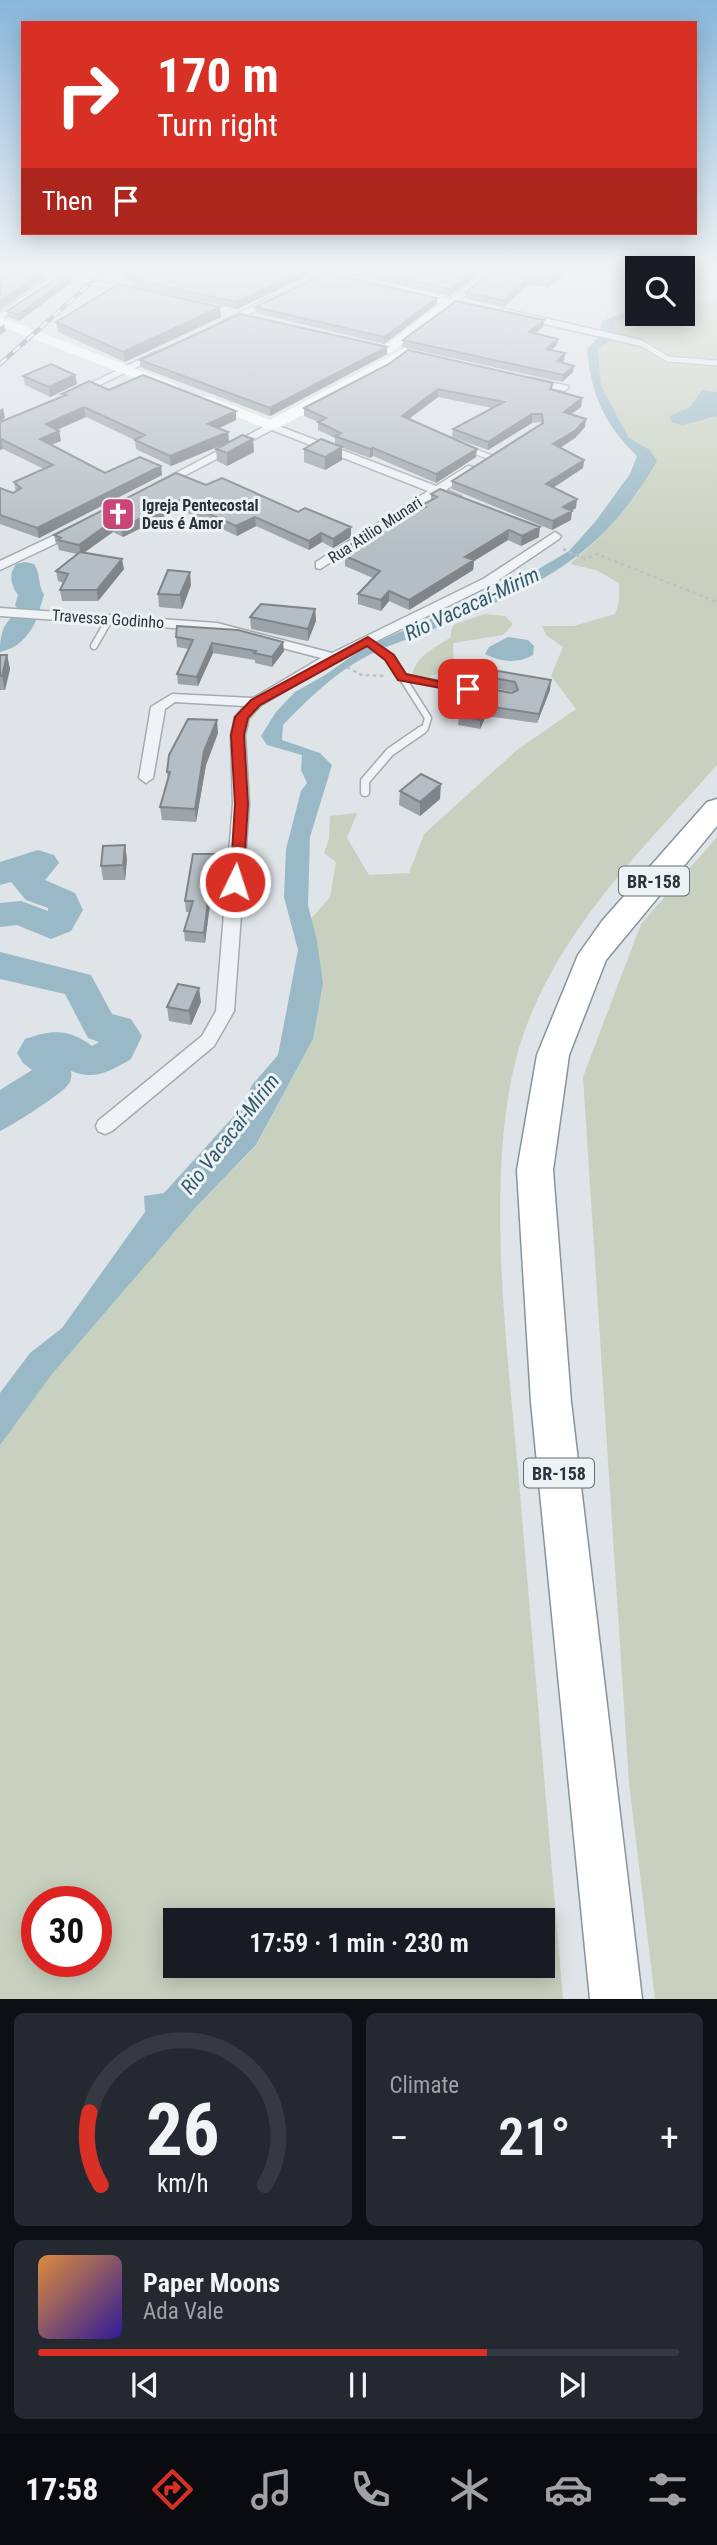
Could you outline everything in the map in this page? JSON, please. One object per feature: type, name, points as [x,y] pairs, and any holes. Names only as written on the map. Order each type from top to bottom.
[{"type":"highway","name":"BR-158","points":[[616,1999],[551,1402],[535,1170],[553,1055],[578,986],[593,955],[613,928],[717,808]]},
{"type":"street","points":[[112,363],[472,504]]},
{"type":"street","points":[[65,398],[139,363]]},
{"type":"street","points":[[150,489],[387,363]]},
{"type":"street","points":[[524,379],[564,388]]},
{"type":"street","name":"Rua Atilio Munari","points":[[320,565],[495,454]]},
{"type":"street","points":[[1,565],[90,521]]},
{"type":"street","points":[[104,1126],[208,1041],[225,1012],[242,804],[238,735],[242,717],[256,702],[333,657],[487,582],[553,539]]},
{"type":"street","name":"Travessa Godinho","points":[[0,612],[216,627],[333,657]]},
{"type":"street","points":[[146,778],[158,707],[164,701],[172,698],[256,702]]},
{"type":"lane","points":[[465,447],[495,454]]},
{"type":"lane","points":[[94,646],[110,618]]},
{"type":"lane","points":[[365,792],[365,781],[390,752],[425,728],[428,718],[390,658],[368,640]]},
{"type":"lane","points":[[402,677],[488,693]]},
{"type":"path","points":[[553,539],[585,559],[597,554],[717,602]]},
{"type":"path","points":[[350,669],[361,675],[402,677]]},
{"type":"green space","points":[[599,363],[717,363],[717,765],[599,901],[550,976],[530,1016],[516,1059],[507,1106],[502,1157],[500,1210],[504,1317],[563,1999],[0,1999],[0,1445],[53,1373],[196,1207],[256,1146],[313,1039],[323,984],[311,919],[330,897],[336,862],[324,853],[329,839],[330,816],[357,813],[347,838],[369,875],[409,873],[424,834],[517,750],[576,709],[551,676],[563,647],[546,635],[542,626],[574,626],[615,614],[619,602],[619,583],[596,570],[570,564],[599,538],[640,490],[650,450],[629,438],[601,386]]},
{"type":"green space","points":[[485,614],[505,616],[513,624],[503,635],[453,643],[454,662],[430,677],[412,677],[421,658],[451,637],[455,624]]},
{"type":"green space","points":[[717,837],[717,1999],[655,1999],[629,1783],[583,1077],[641,924]]},
{"type":"water","name":"Rio Vacacaí-Mirim","points":[[589,363],[599,363],[601,386],[629,438],[650,450],[657,461],[635,496],[611,525],[587,548],[531,585],[466,616],[377,651],[350,666],[283,725],[282,740],[320,753],[332,765],[310,837],[308,905],[317,941],[323,984],[313,1039],[256,1145],[196,1207],[53,1373],[0,1445],[0,1393],[30,1353],[62,1328],[145,1212],[144,1196],[164,1193],[243,1106],[252,1085],[278,1055],[298,950],[284,897],[286,849],[301,791],[307,783],[301,770],[302,755],[267,745],[261,736],[276,712],[295,692],[365,647],[513,584],[569,551],[595,522],[630,474],[637,456],[608,420],[592,380]]},
{"type":"water","points":[[702,390],[717,392],[717,416],[683,425],[672,423],[670,416],[690,407]]},
{"type":"water","points":[[508,637],[528,640],[534,646],[533,655],[509,661],[485,654],[489,647]]},
{"type":"building","points":[[149,363],[356,363],[270,408]]},
{"type":"building","points":[[466,363],[553,383],[550,389],[582,398],[564,412],[586,419],[576,430],[553,444],[584,460],[546,484],[577,499],[563,507],[572,511],[553,521],[452,481],[543,423],[542,414],[532,414],[488,442],[453,429],[504,402],[438,389],[402,416],[477,449],[436,474],[373,448],[335,436],[341,433],[318,422],[326,418],[304,408],[389,364]]},
{"type":"building","points":[[509,363],[565,363],[574,366],[563,375]]},
{"type":"building","points":[[51,364],[75,375],[49,387],[23,376]]},
{"type":"building","points":[[143,375],[236,411],[208,424],[228,432],[170,456],[135,440],[145,435],[84,407],[46,424],[59,431],[40,439],[105,473],[140,457],[161,466],[37,528],[0,515],[0,488],[13,493],[21,488],[14,482],[53,465],[0,440],[0,422],[66,395],[62,394],[89,381],[109,390]]},
{"type":"building","points":[[242,435],[253,439],[227,453],[216,449]]},
{"type":"building","points":[[321,439],[342,447],[325,457],[304,449]]},
{"type":"building","points":[[176,473],[206,485],[222,478],[298,512],[305,508],[351,527],[333,539],[321,533],[309,541],[255,517],[236,526],[178,500],[121,528],[111,522],[79,545],[58,540],[61,538],[54,535]]},
{"type":"building","points":[[440,489],[540,527],[522,536],[509,530],[465,557],[474,560],[409,600],[389,591],[381,600],[358,594],[380,571],[345,556],[356,549],[349,545],[426,507],[422,505],[437,497],[431,494]]},
{"type":"building","points":[[80,552],[122,559],[97,590],[60,590],[68,574],[56,571]]},
{"type":"building","points":[[168,570],[190,572],[180,595],[158,594]]},
{"type":"building","points":[[261,604],[315,609],[308,629],[250,617]]},
{"type":"building","points":[[177,626],[238,630],[283,642],[272,657],[254,653],[256,651],[212,643],[197,677],[177,674],[193,640],[176,637]]},
{"type":"building","points":[[0,655],[7,655],[2,676],[0,676]]},
{"type":"building","points":[[486,669],[551,680],[539,714],[487,706],[480,720],[459,715],[474,686],[512,693],[518,690],[515,682],[483,676]]},
{"type":"building","points":[[188,719],[217,720],[204,751],[195,809],[160,807],[170,772],[167,772],[169,755]]},
{"type":"building","points":[[421,774],[441,784],[420,802],[400,791]]},
{"type":"building","points":[[125,845],[123,865],[101,866],[103,846]]},
{"type":"building","points":[[193,854],[214,854],[204,933],[184,931],[193,901],[185,901]]},
{"type":"building","points":[[178,984],[199,988],[189,1011],[167,1007]]},
{"type":"waterway","points":[[25,570],[24,584],[31,595],[29,605]]},
{"type":"waterway","points":[[0,644],[16,633],[22,621]]},
{"type":"waterway","points":[[0,874],[38,861],[42,863],[26,880],[38,892],[63,901],[65,910],[62,920],[51,927],[21,913],[0,915]]},
{"type":"waterway","points":[[0,965],[78,984],[101,1028],[118,1029],[123,1036],[118,1049],[97,1061],[86,1062],[63,1044],[38,1049],[36,1053],[50,1063],[53,1076],[7,1106],[0,1115]]},
{"type":"place","name":"Igreja Pentecostal Deus é Amor","points":[[118,514]]},
{"type":"route","points":[[235,882],[242,804],[238,735],[242,717],[256,702],[368,640],[390,658],[402,677],[468,689]]}]
